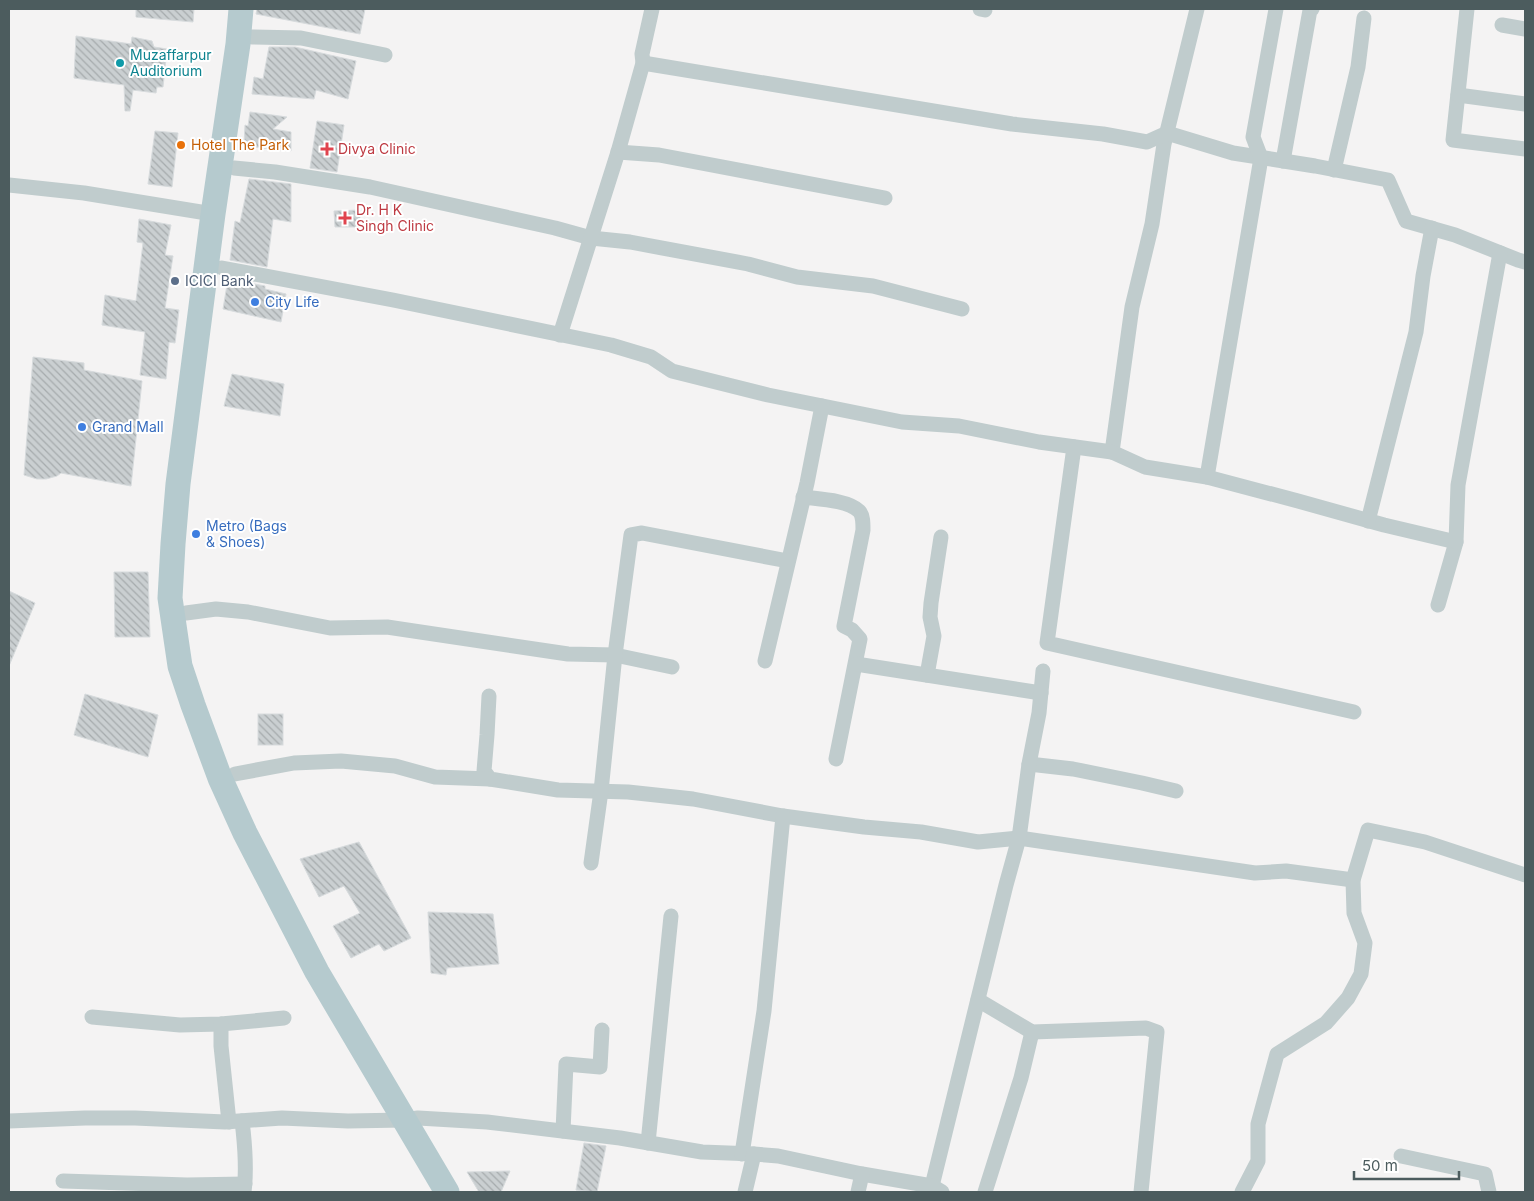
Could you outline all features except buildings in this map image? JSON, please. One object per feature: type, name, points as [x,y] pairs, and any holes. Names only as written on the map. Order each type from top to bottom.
[{"type":"main road","points":[[241,9],[238,44],[178,484],[172,544],[170,598],[180,666],[220,778],[245,833],[318,972],[411,1119],[461,1192]]},
{"type":"main road","points":[[255,9],[190,515],[186,613],[200,674],[214,718],[235,774],[266,844],[411,1119],[447,1192]]},
{"type":"street","points":[[560,335],[618,152],[643,62],[642,54],[652,9]]},
{"type":"street","points":[[1112,452],[1132,307],[1152,224],[1166,133],[1197,9]]},
{"type":"street","points":[[1207,477],[1261,158],[1253,137],[1276,9]]},
{"type":"street","points":[[1283,161],[1310,10],[1312,9]]},
{"type":"street","points":[[1467,9],[1453,140],[1525,149]]},
{"type":"street","points":[[1334,170],[1358,67],[1364,18]]},
{"type":"street","points":[[1502,25],[1525,29]]},
{"type":"street","points":[[252,37],[301,38],[385,55]]},
{"type":"street","points":[[643,62],[1012,124],[1103,134],[1147,142],[1166,133],[1232,153],[1388,180],[1406,221],[1455,235],[1525,262]]},
{"type":"street","points":[[1458,96],[1525,104]]},
{"type":"street","points":[[618,152],[659,155],[885,198]]},
{"type":"street","points":[[234,168],[276,172],[370,187],[555,228],[591,238],[630,242],[748,264],[797,276],[873,286],[962,309]]},
{"type":"street","points":[[9,185],[84,193],[214,214]]},
{"type":"street","points":[[1368,521],[1416,332],[1423,276],[1432,228]]},
{"type":"street","points":[[1438,605],[1456,542],[1458,485],[1500,253]]},
{"type":"street","points":[[222,268],[393,300],[611,345],[651,357],[672,371],[768,396],[902,422],[959,426],[1014,438],[1112,452],[1145,468],[1207,477],[1368,521],[1456,542]]},
{"type":"street","points":[[765,661],[822,406]]},
{"type":"street","points":[[1074,447],[1047,643],[1354,712]]},
{"type":"street","points":[[803,497],[848,504],[860,511],[863,520],[863,530],[844,626],[852,630],[860,639],[836,759]]},
{"type":"street","points":[[592,863],[615,655],[631,535],[642,533],[788,561]]},
{"type":"street","points":[[927,675],[934,636],[930,616],[931,603],[941,537]]},
{"type":"street","points":[[186,613],[216,609],[248,612],[330,628],[387,627],[568,654],[615,655],[672,667]]},
{"type":"street","points":[[856,664],[1041,693]]},
{"type":"street","points":[[9,1121],[135,1118],[236,1121],[282,1118],[348,1121],[411,1119],[488,1122],[702,1152],[778,1156],[937,1189],[978,1000],[1006,884],[1020,838],[1029,764],[1039,713],[1043,671]]},
{"type":"street","points":[[489,696],[488,734],[484,771],[490,779]]},
{"type":"street","points":[[235,774],[294,763],[341,761],[395,766],[435,777],[490,779],[558,790],[601,791],[692,799],[783,816],[864,827],[921,832],[978,842],[1020,838],[1255,873],[1286,871],[1353,880]]},
{"type":"street","points":[[1029,764],[1073,769],[1176,791]]},
{"type":"street","points":[[744,1192],[783,816]]},
{"type":"street","points":[[1242,1192],[1258,1161],[1258,1124],[1277,1054],[1326,1023],[1348,998],[1361,974],[1365,943],[1354,913],[1353,880],[1368,830],[1425,842],[1525,875]]},
{"type":"street","points":[[648,1143],[671,916]]},
{"type":"street","points":[[978,1000],[1032,1032],[1146,1028],[1157,1032],[1141,1192]]},
{"type":"street","points":[[92,1018],[180,1025],[221,1024],[284,1018]]},
{"type":"street","points":[[64,1181],[132,1188],[187,1185],[245,1188],[246,1147],[236,1121],[221,1046],[221,1024]]},
{"type":"street","points":[[563,1131],[566,1064],[600,1066],[602,1030]]},
{"type":"street","points":[[985,1192],[1021,1078],[1032,1032]]},
{"type":"street","points":[[1401,1156],[1485,1174],[1489,1192]]},
{"type":"street","points":[[858,1192],[862,1174]]},
{"type":"place","name":"Muzaffarpur Auditorium","points":[[120,63]]},
{"type":"place","name":"Hotel The Park","points":[[181,145]]},
{"type":"place","name":"Divya Clinic","points":[[327,149]]},
{"type":"place","name":"Dr. H K Singh Clinic","points":[[345,218]]},
{"type":"place","name":"ICICI Bank","points":[[175,281]]},
{"type":"place","name":"City Life","points":[[255,302]]},
{"type":"place","name":"Grand Mall","points":[[82,427]]},
{"type":"place","name":"Metro (Bags & Shoes)","points":[[196,534]]}]
